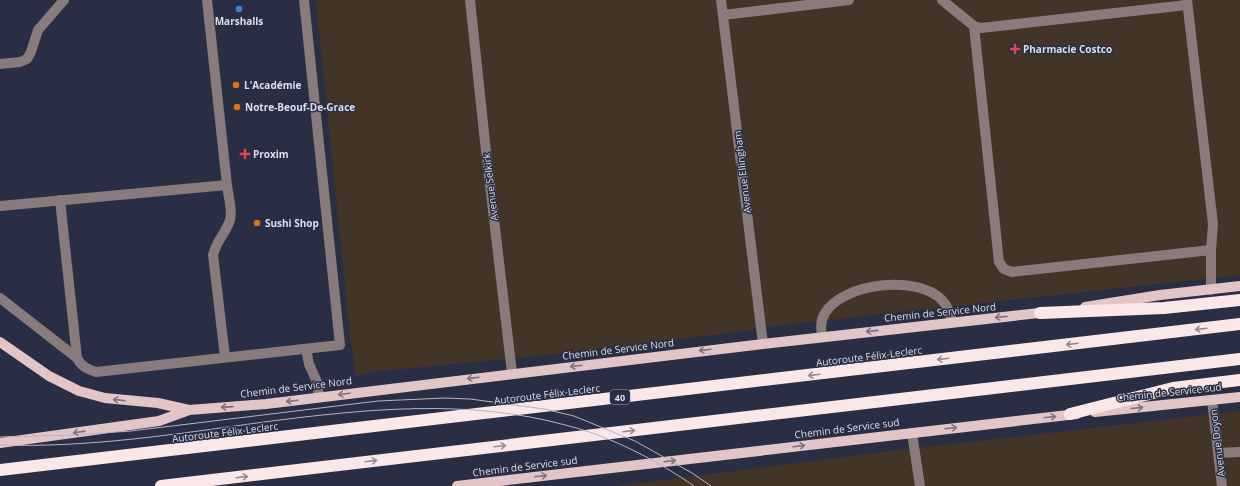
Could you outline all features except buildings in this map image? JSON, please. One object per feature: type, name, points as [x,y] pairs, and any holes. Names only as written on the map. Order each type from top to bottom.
[{"type":"highway","points":[[1040,313],[1164,308],[1240,300]]},
{"type":"highway","name":"Autoroute Félix-Leclerc","points":[[0,470],[1240,324]]},
{"type":"highway","points":[[161,486],[1240,359]]},
{"type":"highway","points":[[1070,414],[1173,388],[1240,380]]},
{"type":"main road","name":"Chemin de Service Nord","points":[[0,443],[159,421],[189,410],[266,404],[512,373],[1040,313],[1160,295],[1240,286]]},
{"type":"main road","points":[[0,342],[49,376],[79,391],[105,398],[158,403],[189,410]]},
{"type":"main road","name":"Chemin de Service sud","points":[[457,486],[1070,414],[1240,397]]},
{"type":"street","points":[[0,64],[20,62],[27,59],[31,52],[38,30],[64,0]]},
{"type":"street","points":[[207,0],[231,213],[230,220],[212,255],[226,357]]},
{"type":"street","points":[[0,298],[77,358],[86,368],[96,372],[340,345],[304,0]]},
{"type":"street","name":"Avenue Selkirk","points":[[470,0],[484,142],[512,373]]},
{"type":"street","name":"Avenue Ellingham","points":[[721,0],[763,344]]},
{"type":"street","points":[[723,15],[849,0]]},
{"type":"street","points":[[942,0],[974,26],[981,28],[1187,3],[1213,224],[1211,250],[1211,290]]},
{"type":"street","points":[[974,26],[999,262],[1004,269],[1012,272],[1211,250]]},
{"type":"street","points":[[0,206],[227,185]]},
{"type":"street","points":[[60,200],[77,358]]},
{"type":"street","points":[[822,337],[821,322],[825,312],[831,306],[843,296],[877,286],[900,285],[928,291],[942,300],[949,310],[952,322]]},
{"type":"street","points":[[306,349],[309,364],[317,382],[319,397]]},
{"type":"street","name":"Avenue Doyon","points":[[1212,400],[1222,486]]},
{"type":"street","points":[[912,433],[920,486]]},
{"type":"street","points":[[1218,454],[1240,452]]},
{"type":"shaded area","points":[[316,0],[1240,0],[1240,275],[775,326],[739,332],[537,356],[372,372],[356,376],[350,337]]},
{"type":"shaded area","points":[[1240,411],[1240,486],[617,486],[891,451]]},
{"type":"tram line","points":[[0,437],[72,435],[131,431],[378,401],[445,398],[470,399],[544,409],[574,416],[635,441],[692,473],[711,486]]},
{"type":"tram line","points":[[0,445],[66,444],[132,439],[340,413],[379,410],[455,409],[531,417],[602,436],[650,459],[694,486]]},
{"type":"place","name":"Marshalls","points":[[239,9]]},
{"type":"place","name":"Pharmacie Costco","points":[[1015,49]]},
{"type":"place","name":"L'Académie","points":[[236,85]]},
{"type":"place","name":"Notre-Beouf-De-Grace","points":[[237,107]]},
{"type":"place","name":"Proxim","points":[[245,154]]},
{"type":"place","name":"Sushi Shop","points":[[257,223]]}]
